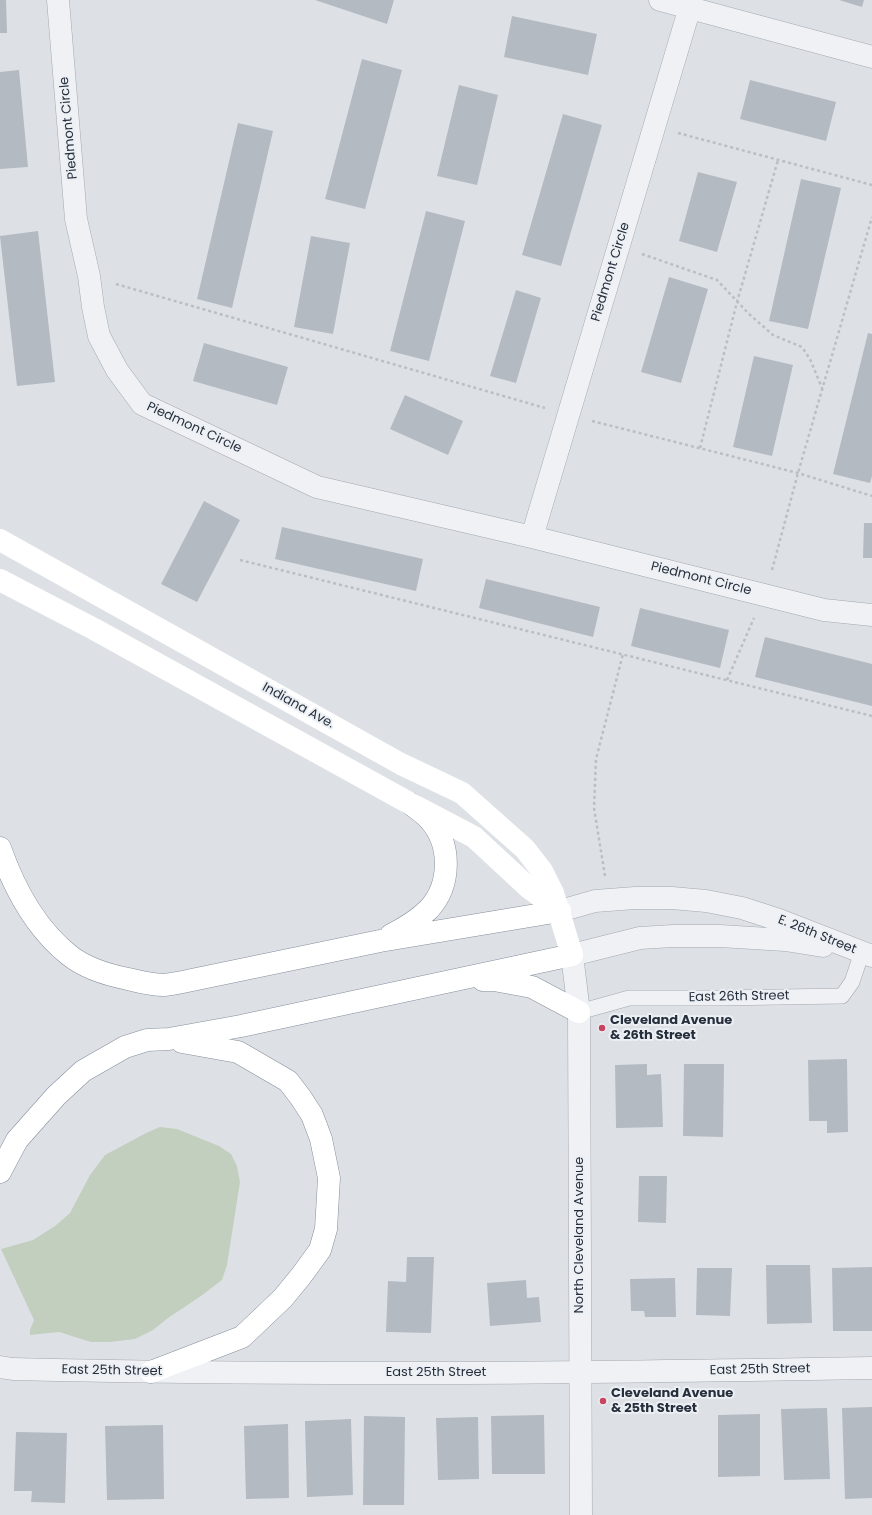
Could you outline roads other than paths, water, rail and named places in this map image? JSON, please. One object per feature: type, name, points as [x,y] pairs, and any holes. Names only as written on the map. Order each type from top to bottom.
[{"type":"main road","name":"Indiana Ave.","points":[[0,540],[401,764],[462,793],[525,849],[542,871],[560,911],[572,955]]},
{"type":"main road","points":[[0,580],[94,629],[411,804],[474,836],[529,888],[560,911]]},
{"type":"main road","points":[[380,941],[408,926],[424,913],[442,888],[446,868],[445,847],[437,830],[429,819],[411,804]]},
{"type":"main road","points":[[0,848],[9,874],[28,908],[51,939],[75,959],[91,968],[116,977],[154,984],[166,984],[380,941],[560,911]]},
{"type":"main road","points":[[0,1172],[17,1140],[56,1096],[83,1071],[125,1047],[147,1040],[169,1039],[241,1026],[572,955]]},
{"type":"main road","points":[[444,982],[494,980],[532,987],[579,1012]]},
{"type":"main road","points":[[151,1372],[242,1337],[283,1298],[320,1250],[326,1229],[329,1178],[322,1138],[312,1115],[288,1080],[238,1052],[169,1039]]},
{"type":"street","name":"Piedmont Circle","points":[[58,0],[76,219],[89,276],[99,336],[118,370],[142,404],[317,487],[532,537],[824,610],[872,615]]},
{"type":"street","points":[[660,0],[872,57]]},
{"type":"street","name":"Piedmont Circle","points":[[532,537],[690,7]]},
{"type":"street","name":"E. 26th Street","points":[[560,911],[595,901],[635,898],[672,898],[706,901],[735,907],[779,920],[867,954]]},
{"type":"street","name":"E. 26th Street","points":[[572,955],[640,938],[673,936],[720,936],[785,940],[867,954]]},
{"type":"street","name":"North Cleveland Avenue","points":[[572,955],[579,1012],[581,1515]]},
{"type":"street","name":"East 25th Street","points":[[0,1367],[13,1369],[151,1372],[581,1373],[872,1368]]},
{"type":"lane","name":"East 26th Street","points":[[579,1012],[629,998],[842,996],[852,982],[867,954]]},
{"type":"place","name":"Cleveland Avenue & 26th Street","points":[[602,1028]]},
{"type":"place","name":"Cleveland Avenue & 25th Street","points":[[603,1401]]}]
